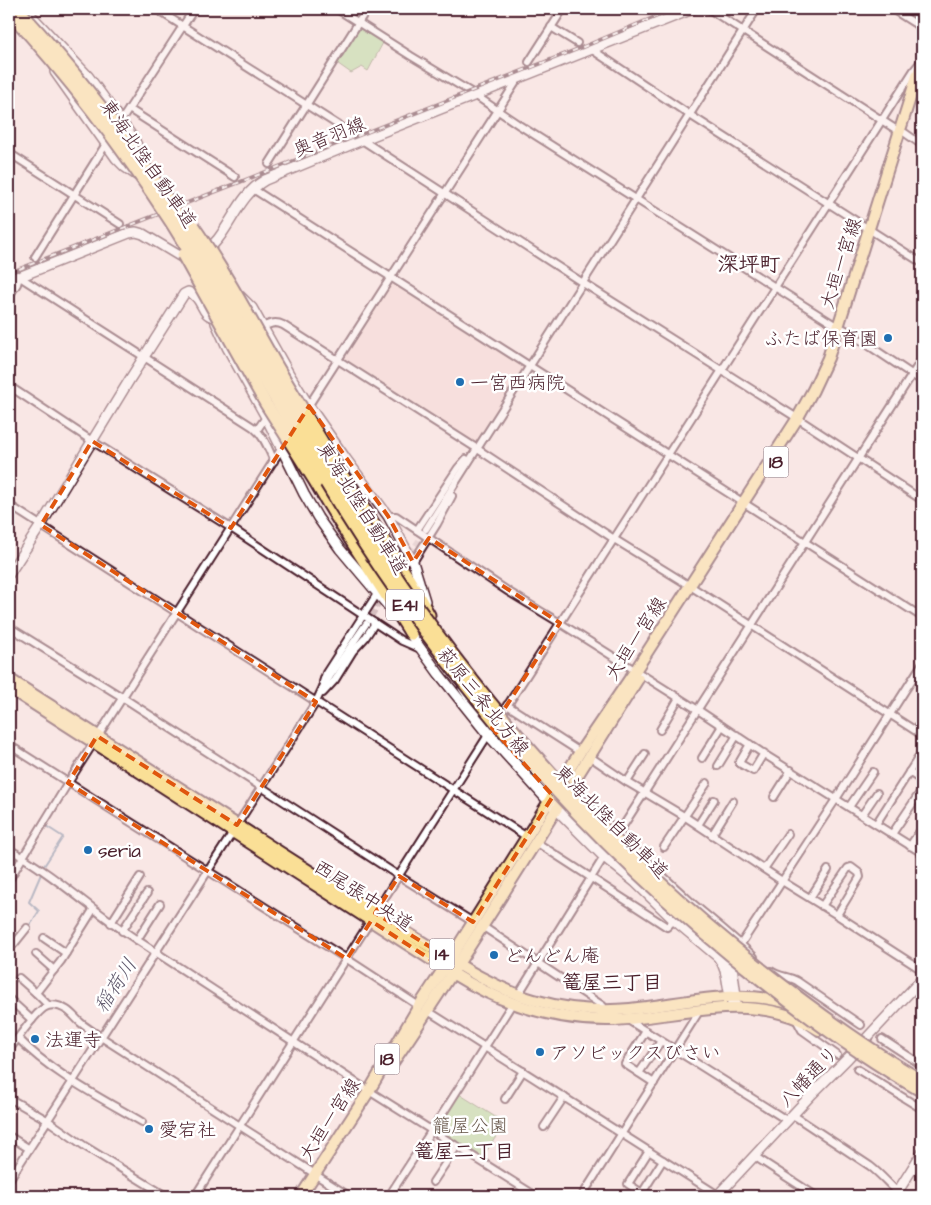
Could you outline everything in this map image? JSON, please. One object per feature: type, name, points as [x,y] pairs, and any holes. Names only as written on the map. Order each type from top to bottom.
[{"type":"highway","name":"東海北陸自動車道","points":[[18,9],[75,74],[139,158],[182,221],[306,432],[369,534],[438,635],[494,707],[579,803],[638,862],[690,910],[805,1002],[885,1058],[922,1081]]},
{"type":"highway","name":"東海北陸自動車道","points":[[9,12],[45,52],[92,110],[139,174],[173,226],[325,482],[383,573],[431,642],[509,739],[601,838],[653,888],[714,942],[825,1029],[922,1091]]},
{"type":"highway","points":[[92,110],[152,200],[266,404],[316,482],[339,524],[381,586],[410,634]]},
{"type":"highway","points":[[139,158],[180,208],[216,260],[287,384],[407,576],[428,614]]},
{"type":"main road","name":"萩原三条北方線","points":[[25,9],[88,76],[138,144],[157,193],[197,256],[213,275],[247,302],[309,406],[388,516],[413,562],[428,614],[445,654],[458,680],[490,732]]},
{"type":"main road","name":"奥音羽線","points":[[197,256],[212,246],[218,239],[253,189],[273,176],[693,9]]},
{"type":"main road","name":"萩原三条北方線","points":[[9,20],[52,68],[120,163],[146,182],[157,193]]},
{"type":"main road","name":"大垣一宮線","points":[[902,133],[922,61]]},
{"type":"main road","name":"大垣一宮線","points":[[301,1196],[317,1176],[371,1092],[799,420],[841,328],[902,133],[922,78]]},
{"type":"main road","points":[[106,144],[121,121]]},
{"type":"main road","points":[[9,281],[129,233],[136,232],[143,234],[183,258],[197,256]]},
{"type":"main road","name":"萩原三条北方線","points":[[197,256],[204,273],[217,327],[227,348],[266,417],[304,494],[340,549],[410,634],[439,674],[604,857],[635,882],[674,920],[722,961],[733,996]]},
{"type":"main road","points":[[9,574],[183,296],[186,293],[192,293],[196,296],[206,314],[214,317]]},
{"type":"main road","name":"西尾張中央道","points":[[9,679],[95,739]]},
{"type":"main road","name":"西尾張中央道","points":[[9,688],[95,739],[451,966],[480,989],[515,999],[568,1008],[603,1010],[733,996],[776,1000],[804,1007],[834,1022],[911,1063],[922,1075]]},
{"type":"main road","name":"萩原三条北方線","points":[[554,803],[727,958],[732,966],[734,1007]]},
{"type":"main road","name":"八幡通り","points":[[718,1196],[922,979]]},
{"type":"main road","name":"西尾張中央道","points":[[515,999],[549,1014],[580,1019],[627,1019],[734,1007],[765,1010],[796,1017],[804,1020],[922,1097]]},
{"type":"main road","points":[[898,1195],[922,1153]]},
{"type":"main road","name":"大垣一宮線","points":[[307,1196],[317,1176]]},
{"type":"street","points":[[156,9],[349,132]]},
{"type":"street","points":[[121,121],[194,9]]},
{"type":"street","points":[[338,9],[476,95],[498,111],[922,381]]},
{"type":"street","points":[[269,164],[367,9]]},
{"type":"street","points":[[709,9],[922,145]]},
{"type":"street","points":[[426,529],[756,9]]},
{"type":"street","points":[[892,9],[922,28]]},
{"type":"street","points":[[529,62],[552,27],[560,10]]},
{"type":"street","points":[[552,27],[577,43]]},
{"type":"street","points":[[591,49],[690,115],[922,263]]},
{"type":"street","points":[[196,1196],[560,622],[914,70],[922,61]]},
{"type":"street","points":[[9,880],[95,739],[518,79]]},
{"type":"street","points":[[129,109],[235,177]]},
{"type":"street","points":[[362,140],[922,500]]},
{"type":"street","points":[[35,257],[106,144]]},
{"type":"street","points":[[9,152],[120,224]]},
{"type":"street","points":[[253,189],[922,618]]},
{"type":"street","points":[[9,270],[257,430],[265,440],[274,461]]},
{"type":"street","points":[[9,296],[19,277]]},
{"type":"street","points":[[227,348],[263,327],[275,323],[283,325],[922,735]]},
{"type":"street","points":[[618,834],[922,359]]},
{"type":"street","points":[[9,386],[375,623],[402,640],[421,649]]},
{"type":"street","points":[[257,430],[266,417]]},
{"type":"street","points":[[417,530],[458,468],[476,448]]},
{"type":"street","points":[[413,562],[429,538],[476,448]]},
{"type":"street","points":[[9,505],[667,928],[674,920]]},
{"type":"street","points":[[388,516],[396,516],[509,592],[560,622],[922,853]]},
{"type":"street","points":[[316,702],[326,673],[377,594]]},
{"type":"street","points":[[316,702],[335,680],[375,623]]},
{"type":"street","points":[[9,1180],[316,702],[324,685],[366,624]]},
{"type":"street","points":[[9,627],[122,697],[399,876],[538,962],[603,1006],[603,1010]]},
{"type":"street","points":[[741,944],[922,664]]},
{"type":"street","points":[[660,730],[679,698]]},
{"type":"street","points":[[507,705],[684,816],[764,870],[922,970]]},
{"type":"street","points":[[702,758],[722,726]]},
{"type":"street","points":[[718,766],[737,735]]},
{"type":"street","points":[[750,744],[738,763],[753,771],[764,753]]},
{"type":"street","points":[[9,745],[718,1196]]},
{"type":"street","points":[[876,824],[922,752]]},
{"type":"street","points":[[627,782],[645,754]]},
{"type":"street","points":[[774,797],[791,770]]},
{"type":"street","points":[[849,807],[873,772]]},
{"type":"street","points":[[909,772],[922,779]]},
{"type":"street","points":[[664,847],[707,783]]},
{"type":"street","points":[[862,815],[876,793]]},
{"type":"street","points":[[892,834],[919,794],[922,796]]},
{"type":"street","points":[[698,825],[714,800]]},
{"type":"street","points":[[586,801],[643,858],[763,965],[780,976],[790,977],[861,1025]]},
{"type":"street","points":[[712,835],[733,801]]},
{"type":"street","points":[[910,846],[922,828]]},
{"type":"street","points":[[764,870],[788,834]]},
{"type":"street","points":[[9,849],[44,871],[122,931],[536,1196]]},
{"type":"street","points":[[389,1196],[604,857]]},
{"type":"street","points":[[631,871],[643,858]]},
{"type":"street","points":[[822,906],[848,868],[860,873],[860,877],[836,914]]},
{"type":"street","points":[[810,898],[828,870]]},
{"type":"street","points":[[111,923],[140,877]]},
{"type":"street","points":[[122,931],[147,894]]},
{"type":"street","points":[[137,940],[160,904]]},
{"type":"street","points":[[36,993],[66,953],[93,910]]},
{"type":"street","points":[[9,948],[27,928]]},
{"type":"street","points":[[9,930],[12,938],[9,948]]},
{"type":"street","points":[[44,938],[66,953]]},
{"type":"street","points":[[36,954],[54,970]]},
{"type":"street","points":[[19,978],[48,1006]]},
{"type":"street","points":[[804,1007],[814,992]]},
{"type":"street","points":[[9,1000],[32,1020]]},
{"type":"street","points":[[9,1050],[14,1040],[48,1006],[65,1008],[101,1037],[349,1196]]},
{"type":"street","points":[[582,1196],[700,1010]]},
{"type":"street","points":[[796,1017],[799,1026],[837,1055]]},
{"type":"street","points":[[627,1019],[675,1050],[880,1172],[898,1195]]},
{"type":"street","points":[[646,1031],[625,1064],[654,1083]]},
{"type":"street","points":[[810,1036],[821,1031]]},
{"type":"street","points":[[882,1039],[911,1063],[922,1064]]},
{"type":"street","points":[[14,1040],[73,1081],[142,1122]]},
{"type":"street","points":[[639,1073],[661,1041]]},
{"type":"street","points":[[856,1069],[895,1090],[922,1109]]},
{"type":"street","points":[[505,1099],[523,1071]]},
{"type":"street","points":[[544,1127],[564,1097]]},
{"type":"street","points":[[9,1098],[166,1196]]},
{"type":"street","points":[[9,1136],[28,1148]]},
{"type":"street","points":[[433,1182],[457,1146]]},
{"type":"street","points":[[649,1151],[628,1184],[642,1193],[663,1160]]},
{"type":"street","points":[[754,1156],[816,1196]]},
{"type":"street","points":[[519,1196],[524,1189]]},
{"type":"highlighted area","points":[[309,406],[388,516],[413,562],[429,538],[560,623],[492,728],[553,796],[473,922],[399,876],[375,913],[450,959],[444,968],[371,921],[347,959],[68,783],[97,736],[237,825],[316,702],[41,525],[92,441],[231,528]]},
{"type":"shaded area","points":[[392,280],[526,366],[476,443],[343,359]]},
{"type":"green space","points":[[359,23],[385,39],[368,71],[362,67],[351,73],[334,61]]},
{"type":"green space","name":"籠屋公園","points":[[459,1094],[505,1123],[482,1158],[436,1128]]},
{"type":"waterway","name":"稲荷川","points":[[262,780],[311,702]]},
{"type":"waterway","name":"稲荷川","points":[[239,817],[257,787]]},
{"type":"waterway","points":[[44,866],[63,837],[46,826]]},
{"type":"waterway","name":"稲荷川","points":[[207,865],[226,836]]},
{"type":"waterway","name":"稲荷川","points":[[162,936],[204,871]]},
{"type":"waterway","points":[[29,927],[39,911],[29,902],[41,874]]},
{"type":"tunnel","points":[[401,568],[426,530]]},
{"type":"tunnel","points":[[367,623],[384,595]]},
{"type":"railway","points":[[9,273],[583,47],[674,9]]},
{"type":"place","name":"ふたば保育園","points":[[888,338]]},
{"type":"place","name":"一宮西病院","points":[[460,382]]},
{"type":"place","name":"seria","points":[[88,850]]},
{"type":"place","name":"どんどん庵","points":[[494,955]]},
{"type":"place","name":"法運寺","points":[[35,1039]]},
{"type":"place","name":"アソビックスびさい","points":[[540,1052]]},
{"type":"place","name":"愛宕社","points":[[149,1129]]},
{"type":"district","name":"深坪町","points":[[749,264]]},
{"type":"district","name":"篭屋三丁目","points":[[612,982]]},
{"type":"district","name":"篭屋二丁目","points":[[464,1151]]}]
